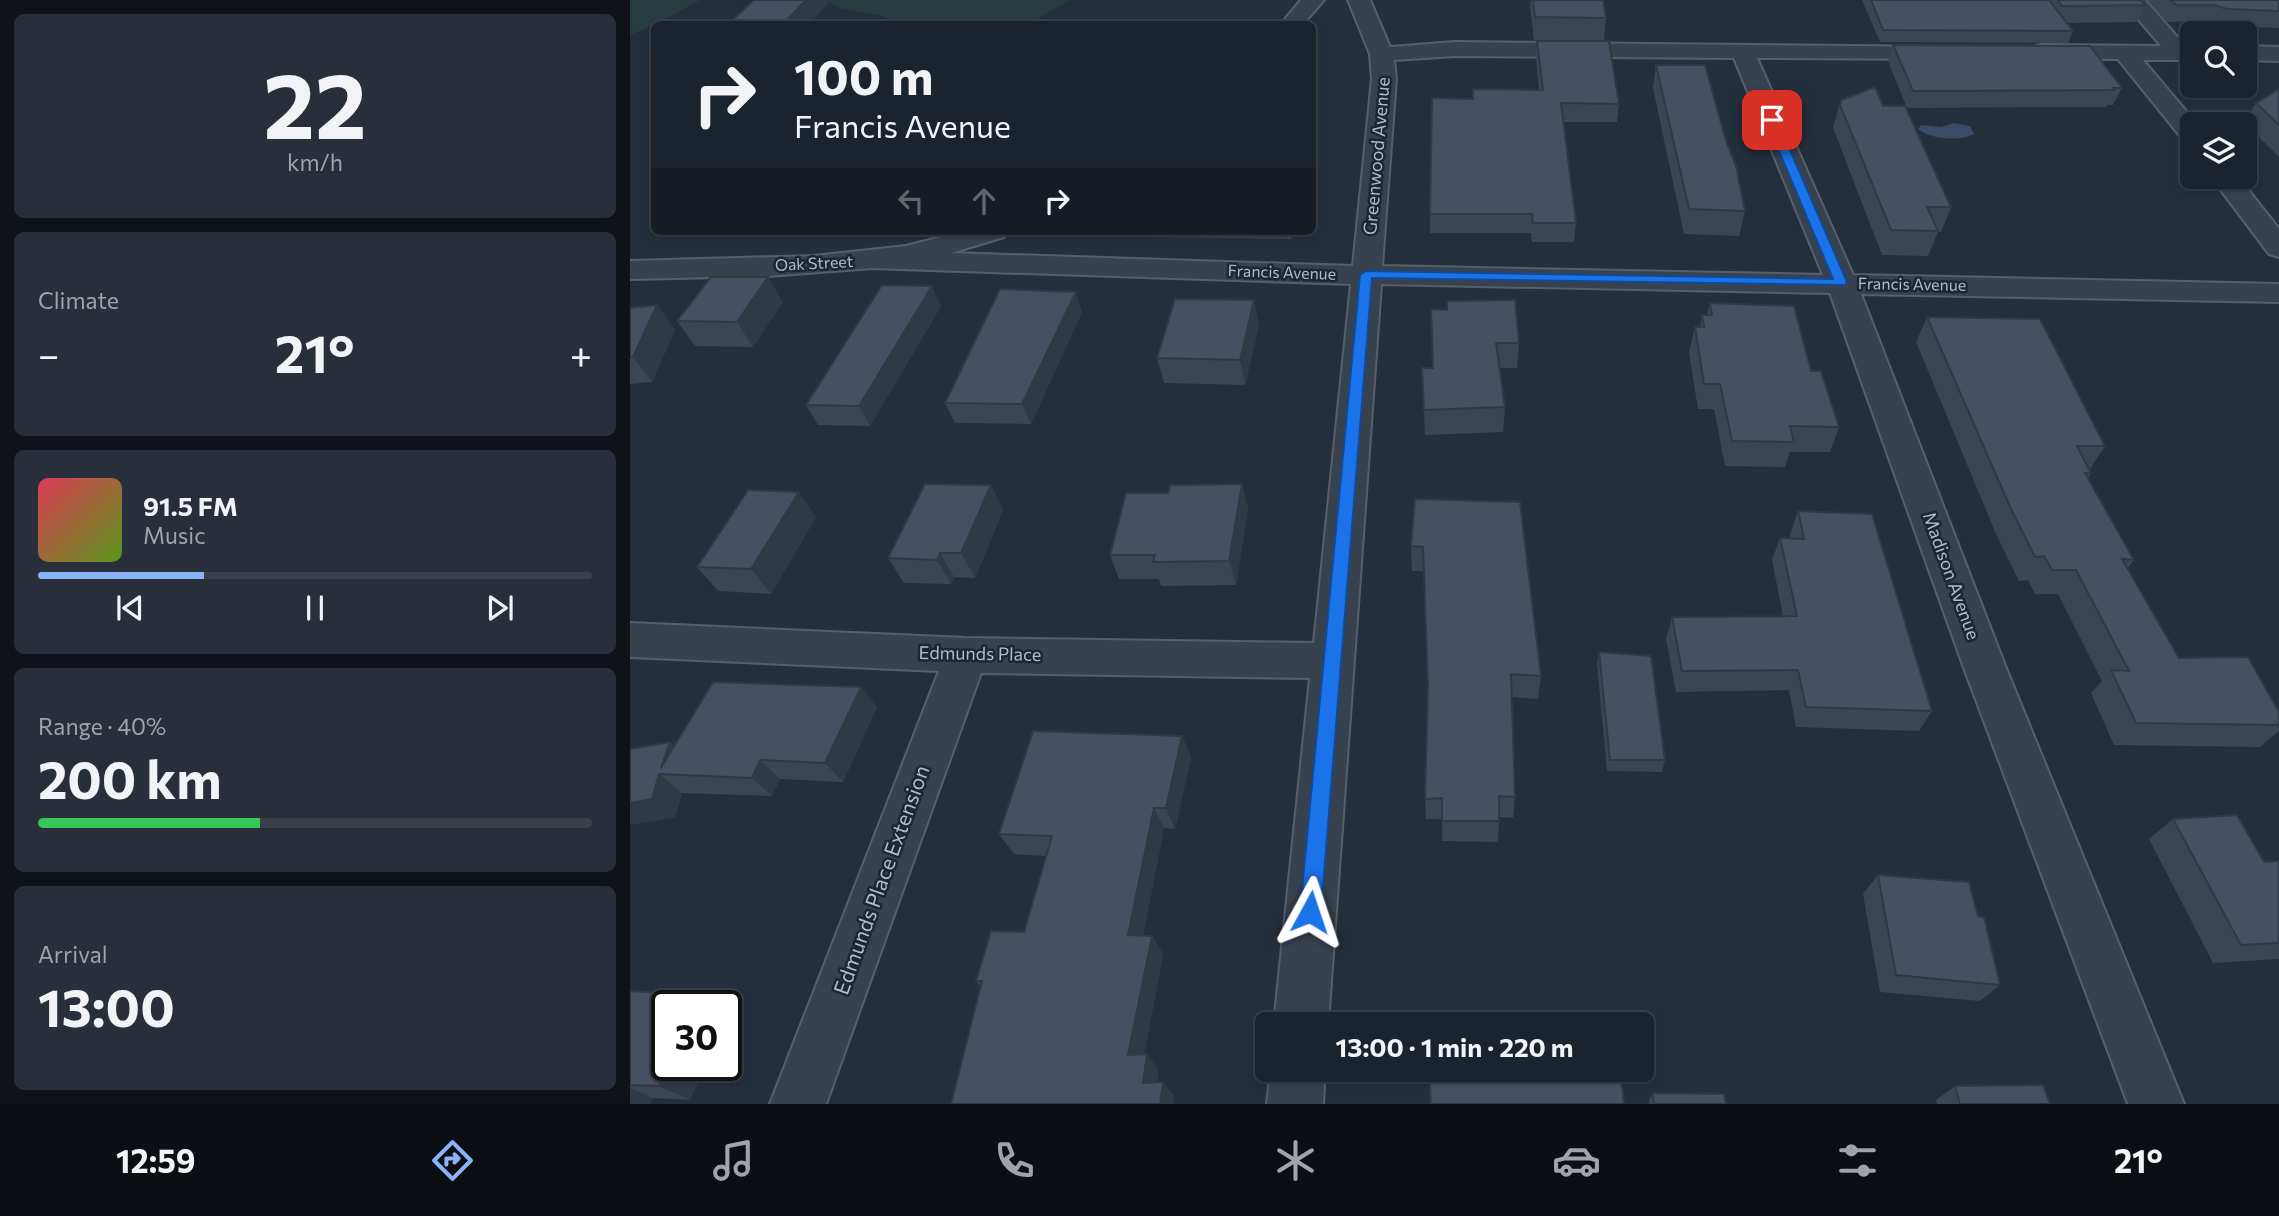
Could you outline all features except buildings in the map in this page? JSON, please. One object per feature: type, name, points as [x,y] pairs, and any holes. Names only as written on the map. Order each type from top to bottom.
[{"type":"street","points":[[1295,21],[1313,0]]},
{"type":"street","points":[[1359,0],[1382,54]]},
{"type":"street","points":[[2133,0],[2180,47]]},
{"type":"street","name":"Greenwood Avenue","points":[[1302,1012],[1384,79],[1382,54],[1455,49],[1975,52]]},
{"type":"street","name":"Madison Avenue","points":[[1742,50],[1841,282],[1985,668],[2156,1104]]},
{"type":"street","points":[[2016,52],[2180,53]]},
{"type":"street","points":[[2125,53],[2180,120]]},
{"type":"street","points":[[2257,54],[2279,54]]},
{"type":"street","points":[[2233,189],[2279,248]]},
{"type":"street","name":"Oak Street","points":[[630,270],[874,260],[941,249],[982,235]]},
{"type":"street","name":"Francis Avenue","points":[[874,260],[1366,275],[1841,282],[2279,293]]},
{"type":"street","name":"Edmunds Place","points":[[630,640],[966,655],[1331,661]]},
{"type":"street","name":"Edmunds Place Extension","points":[[798,1104],[966,655]]},
{"type":"street","points":[[1295,1104],[1296,1082]]},
{"type":"green space","points":[[630,0],[700,0],[662,21],[651,21],[651,26],[630,35]]},
{"type":"green space","points":[[826,0],[1070,0],[1034,21],[894,21],[879,15],[842,9]]},
{"type":"water","points":[[1954,123],[1970,126],[1974,134],[1961,138],[1945,138],[1918,129],[1921,125],[1941,127]]},
{"type":"route","points":[[1310,912],[1366,275],[1841,282],[1772,120]]}]
